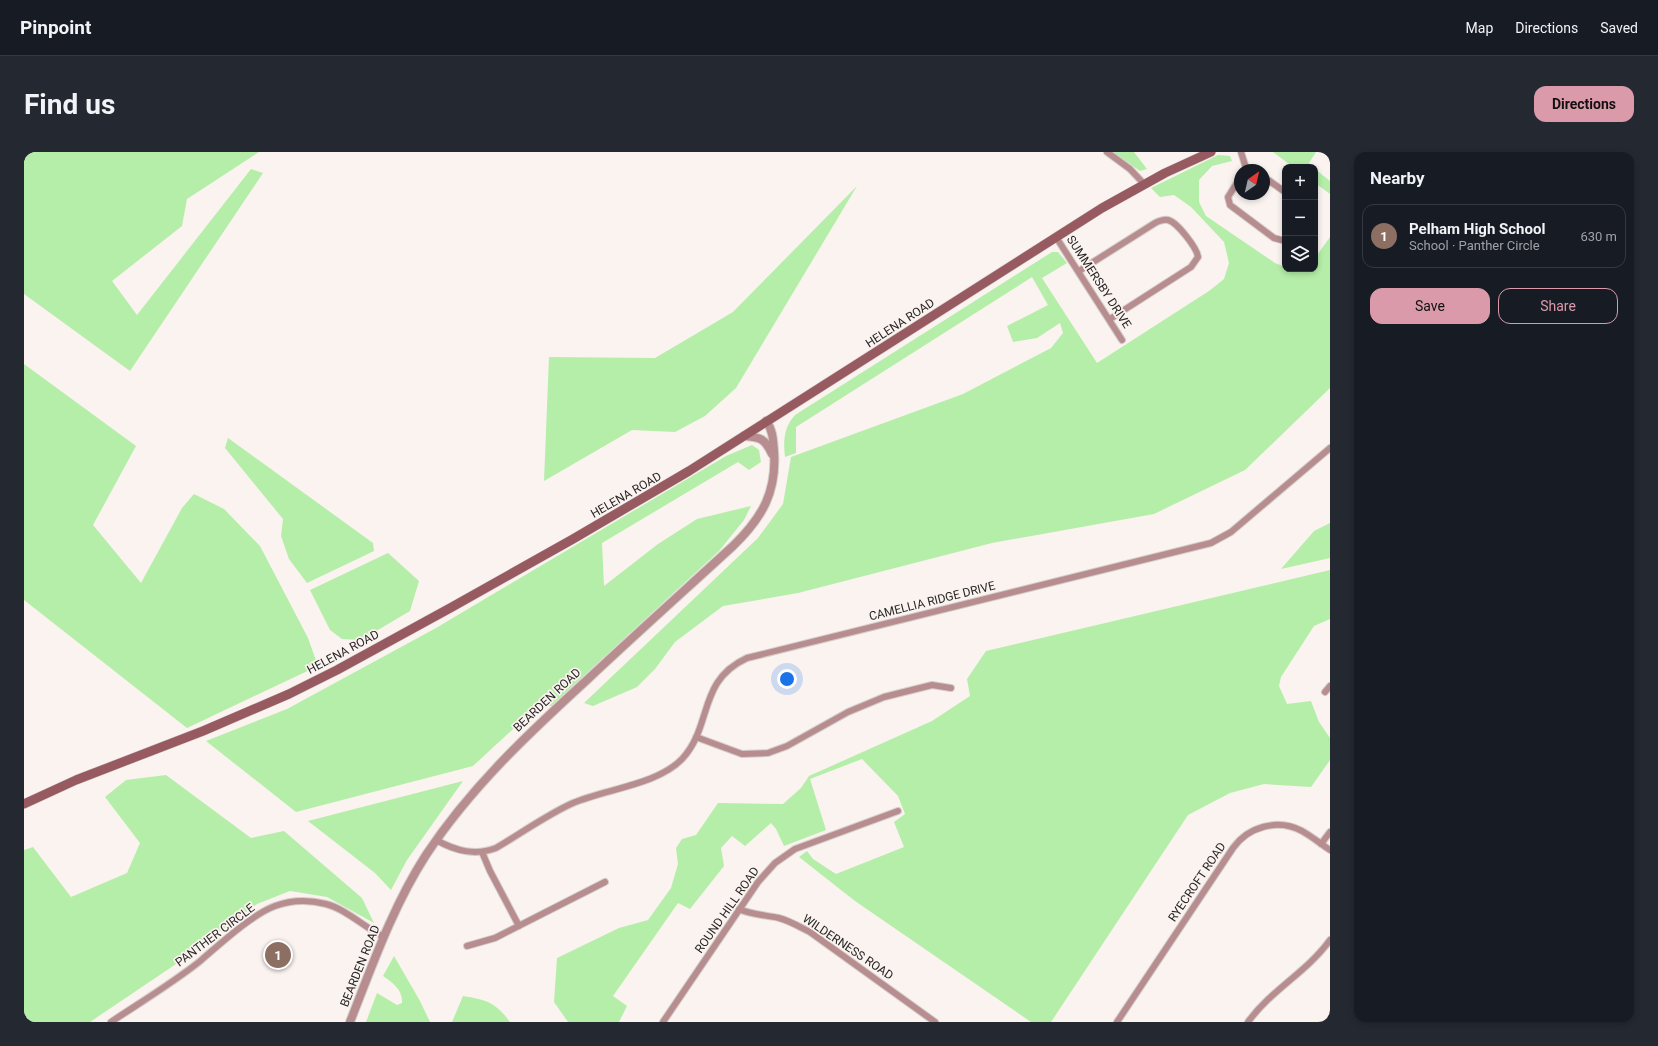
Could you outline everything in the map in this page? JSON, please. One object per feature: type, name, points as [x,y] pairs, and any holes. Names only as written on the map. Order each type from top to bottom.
[{"type":"main road","name":"HELENA ROAD","points":[[24,804],[89,775],[228,721],[314,682],[579,536],[689,471],[766,421],[902,337],[1056,237],[1144,184],[1211,152]]},
{"type":"street","points":[[1107,152],[1130,169],[1144,184]]},
{"type":"street","points":[[1241,152],[1245,164]]},
{"type":"street","points":[[1270,181],[1282,190]]},
{"type":"street","points":[[1234,188],[1228,197],[1230,205],[1274,238],[1282,240]]},
{"type":"street","points":[[1080,272],[1155,223],[1163,220],[1168,220],[1176,225],[1197,250],[1198,257],[1191,267],[1110,319]]},
{"type":"street","name":"SUMMERSBY DRIVE","points":[[1056,237],[1080,272],[1122,340]]},
{"type":"street","name":"BEARDEN ROAD","points":[[350,1022],[384,937],[404,894],[436,840],[473,791],[525,736],[743,536],[759,516],[768,498],[774,476],[772,431],[766,421]]},
{"type":"street","points":[[744,436],[762,439],[766,443],[774,458]]},
{"type":"street","name":"CAMELLIA RIDGE DRIVE","points":[[482,852],[496,848],[572,803],[664,772],[681,760],[692,746],[708,699],[715,686],[726,672],[739,662],[748,658],[1211,543],[1231,532],[1330,448]]},
{"type":"street","points":[[696,737],[742,754],[768,753],[787,746],[848,712],[884,697],[932,685],[951,688]]},
{"type":"street","points":[[1325,692],[1330,686]]},
{"type":"street","name":"ROUND HILL ROAD","points":[[663,1022],[739,909],[766,872],[785,855],[805,844],[898,811]]},
{"type":"street","name":"RYECROFT ROAD","points":[[1117,1022],[1233,848],[1242,837],[1259,828],[1279,825],[1302,831],[1330,850]]},
{"type":"street","points":[[1321,844],[1330,832]]},
{"type":"street","points":[[436,840],[462,851],[482,852],[490,871],[519,926]]},
{"type":"street","points":[[467,946],[495,938],[605,882]]},
{"type":"street","name":"PANTHER CIRCLE","points":[[111,1022],[159,991],[263,912],[275,906],[305,901],[327,904],[338,909],[366,928],[384,937]]},
{"type":"street","name":"WILDERNESS ROAD","points":[[739,909],[748,913],[779,918],[810,932],[935,1022]]},
{"type":"street","points":[[1248,1022],[1269,997],[1309,964],[1330,940]]},
{"type":"green space","points":[[24,152],[259,152],[187,199],[182,226],[112,281],[137,315],[251,169],[263,173],[130,371],[24,294]]},
{"type":"green space","points":[[1113,152],[1134,152],[1147,169],[1140,171]]},
{"type":"green space","points":[[1273,152],[1316,152],[1309,163],[1310,164],[1289,164]]},
{"type":"green space","points":[[1218,155],[1230,156],[1232,161],[1212,166],[1199,180],[1199,202],[1206,216],[1275,263],[1282,266],[1282,272],[1318,272],[1318,254],[1330,237],[1330,388],[1245,470],[1154,514],[992,543],[798,593],[723,606],[675,642],[655,669],[637,687],[593,706],[584,703],[758,538],[783,504],[791,457],[963,394],[1051,348],[1063,333],[1060,323],[1037,338],[1013,342],[1007,326],[1048,305],[1032,277],[796,427],[796,453],[785,457],[784,445],[786,429],[795,415],[1052,252],[1058,252],[1067,263],[1042,278],[1097,363],[1209,291],[1224,279],[1229,263],[1224,242],[1191,207],[1174,195],[1160,197],[1151,188]]},
{"type":"green space","points":[[1318,171],[1330,181],[1330,194],[1318,185]]},
{"type":"green space","points":[[857,186],[736,388],[705,416],[675,432],[632,430],[544,481],[549,357],[655,358],[733,312]]},
{"type":"green space","points":[[24,364],[136,446],[93,525],[141,583],[182,508],[194,494],[224,509],[260,546],[308,638],[318,666],[187,728],[24,600]]},
{"type":"green space","points":[[228,438],[373,543],[374,551],[307,583],[289,559],[281,536],[283,519],[225,448]]},
{"type":"green space","points":[[752,445],[759,450],[761,462],[749,470],[738,462],[602,543],[604,586],[658,544],[697,519],[751,506],[744,520],[719,551],[551,706],[539,705],[473,766],[296,812],[206,741],[287,709],[436,628],[726,456]]},
{"type":"green space","points":[[1330,523],[1330,558],[1281,569],[1314,531]]},
{"type":"green space","points":[[388,553],[419,581],[410,611],[361,640],[342,639],[330,630],[310,590]]},
{"type":"green space","points":[[1330,570],[1330,619],[1314,626],[1281,677],[1279,686],[1287,704],[1311,701],[1319,722],[1330,738],[1330,760],[1311,787],[1264,784],[1230,793],[1188,815],[1051,1022],[1031,1022],[855,901],[799,857],[807,851],[813,859],[836,874],[904,847],[894,822],[905,814],[898,796],[862,759],[810,779],[826,830],[784,846],[776,829],[771,823],[745,846],[732,836],[721,848],[724,866],[690,909],[678,903],[613,996],[627,1006],[619,1022],[568,1022],[554,1002],[557,958],[619,928],[648,920],[671,888],[678,864],[676,848],[682,839],[696,835],[718,803],[783,804],[801,788],[809,776],[932,721],[970,696],[967,679],[986,651]]},
{"type":"green space","points":[[166,775],[251,838],[284,831],[362,898],[374,923],[327,897],[290,891],[257,904],[176,964],[90,1022],[24,1022],[24,850],[33,847],[71,897],[127,873],[140,843],[105,797],[126,780]]},
{"type":"green space","points":[[463,781],[407,860],[391,890],[375,873],[308,821]]},
{"type":"green space","points":[[394,956],[420,1001],[430,1022],[366,1022],[377,993],[397,1005],[402,1003],[401,994],[399,991],[394,984],[383,976]]},
{"type":"green space","points":[[463,996],[490,1003],[500,1010],[510,1022],[452,1022]]},
{"type":"place","name":"Pelham High School","points":[[278,955]]}]
